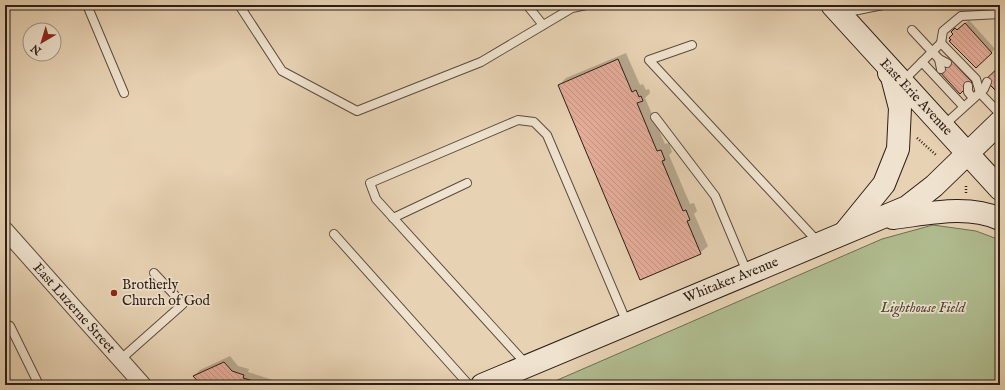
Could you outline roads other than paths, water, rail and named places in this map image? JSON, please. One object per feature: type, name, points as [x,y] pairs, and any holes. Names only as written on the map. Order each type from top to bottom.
[{"type":"main road","name":"East Erie Avenue","points":[[836,10],[1000,189]]},
{"type":"main road","points":[[844,234],[884,184],[898,149],[900,108],[892,77],[876,54]]},
{"type":"main road","name":"Whitaker Avenue","points":[[482,385],[747,273],[878,220],[907,206],[934,186],[967,152],[1000,122]]},
{"type":"main road","points":[[878,220],[950,211],[974,212],[1000,219]]},
{"type":"street","name":"East Luzerne Street","points":[[5,230],[144,385]]},
{"type":"lane","points":[[86,5],[124,93]]},
{"type":"lane","points":[[239,5],[282,71],[357,110],[481,62],[572,8],[586,5]]},
{"type":"lane","points":[[527,5],[543,25]]},
{"type":"lane","points":[[836,10],[844,12],[883,5]]},
{"type":"lane","points":[[902,82],[941,43],[944,31],[962,16],[1000,14]]},
{"type":"lane","points":[[912,30],[944,66]]},
{"type":"lane","points":[[941,43],[984,88],[1000,114]]},
{"type":"lane","points":[[692,45],[649,60],[819,244]]},
{"type":"lane","points":[[922,62],[963,106]]},
{"type":"lane","points":[[943,126],[963,106],[968,92],[984,88],[993,89]]},
{"type":"lane","points":[[655,117],[715,196],[747,273]]},
{"type":"lane","points":[[528,365],[376,199],[370,184],[518,120],[534,122],[547,136],[627,323]]},
{"type":"lane","points":[[393,218],[467,183]]},
{"type":"lane","points":[[334,234],[469,385]]},
{"type":"lane","points":[[121,360],[183,304],[154,273]]},
{"type":"lane","points":[[5,328],[10,326],[39,385]]},
{"type":"place","name":"Brotherly Church of God","points":[[114,293]]},
{"type":"park label","name":"Lighthouse Field","points":[[923,308]]}]
